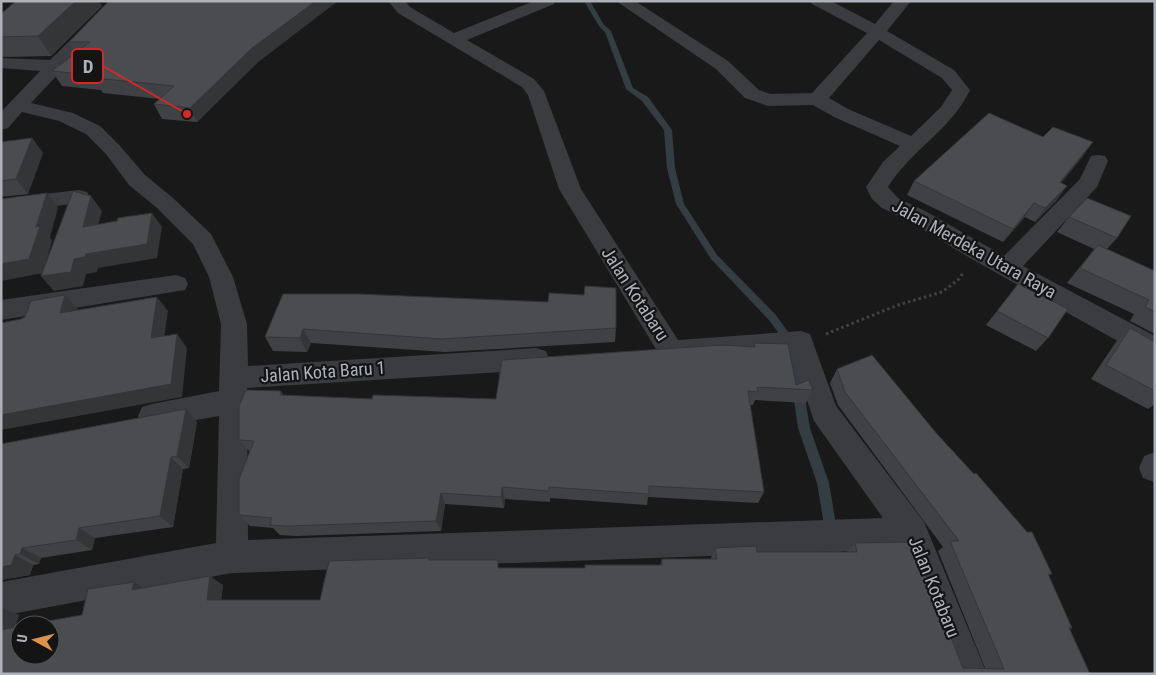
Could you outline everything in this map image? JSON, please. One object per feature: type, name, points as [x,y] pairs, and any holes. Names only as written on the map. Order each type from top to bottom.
[{"type":"street","points":[[1,124],[54,66],[119,1],[138,3]]},
{"type":"street","name":"Jalan Kotabaru","points":[[396,1],[410,14],[528,83],[537,95],[570,189],[671,350],[790,342],[824,412],[913,533],[969,674]]},
{"type":"street","points":[[455,39],[548,1]]},
{"type":"street","points":[[624,1],[722,66],[752,94],[768,100],[817,99],[841,112],[915,145]]},
{"type":"street","name":"Jalan Merdeka Utara Raya","points":[[818,1],[948,74],[961,90],[957,100],[915,145],[890,167],[877,187],[880,194],[890,203],[919,217],[978,252],[1155,349]]},
{"type":"street","points":[[817,99],[844,72],[903,1]]},
{"type":"street","points":[[1,64],[54,66]]},
{"type":"street","points":[[17,105],[66,116],[92,130],[113,150],[136,180],[165,202],[203,240],[221,277],[234,324],[232,557]]},
{"type":"street","points":[[1007,268],[1089,182],[1098,161]]},
{"type":"street","points":[[1,206],[79,197]]},
{"type":"street","points":[[1,310],[176,284]]},
{"type":"street","points":[[642,352],[671,350]]},
{"type":"street","name":"Jalan Kota Baru 1","points":[[127,421],[234,389],[562,357]]},
{"type":"street","points":[[1,599],[232,557],[836,534],[913,533]]},
{"type":"path","points":[[790,342],[832,332],[898,305],[942,292],[959,279],[978,252]]},
{"type":"building","points":[[16,1],[76,1],[38,36],[1,37],[1,14]]},
{"type":"building","points":[[109,1],[316,1],[251,49],[190,108],[154,104],[174,86],[94,78],[98,76],[52,71],[90,42],[69,42]]},
{"type":"building","points":[[989,113],[1043,137],[1053,127],[1093,142],[1060,182],[1067,186],[1045,208],[1034,203],[1013,229],[914,181]]},
{"type":"building","points":[[32,138],[16,179],[1,181],[1,142]]},
{"type":"building","points":[[73,191],[91,196],[83,227],[117,221],[118,218],[152,213],[147,244],[86,254],[85,257],[74,259],[71,272],[41,276]]},
{"type":"building","points":[[47,193],[36,227],[40,226],[29,259],[1,264],[1,199]]},
{"type":"building","points":[[1087,198],[1131,216],[1117,238],[1069,217]]},
{"type":"building","points":[[1098,245],[1155,271],[1155,312],[1145,307],[1149,300],[1080,268]]},
{"type":"building","points":[[1018,284],[1068,309],[1048,338],[997,311]]},
{"type":"building","points":[[585,286],[616,288],[616,328],[441,339],[303,329],[300,338],[265,337],[283,294],[358,294],[548,302],[549,293],[584,295]]},
{"type":"building","points":[[65,295],[60,313],[157,297],[151,338],[177,334],[171,384],[1,415],[1,323],[25,317],[31,301]]},
{"type":"building","points":[[1130,328],[1155,342],[1155,391],[1106,365]]},
{"type":"building","points":[[754,343],[788,344],[796,385],[809,380],[813,390],[757,387],[758,392],[748,391],[764,492],[649,486],[649,494],[549,487],[549,491],[502,487],[501,497],[441,493],[436,521],[287,526],[270,525],[272,518],[239,515],[239,479],[254,441],[239,440],[239,406],[246,390],[281,391],[280,395],[372,399],[373,395],[496,399],[502,360],[722,345],[755,347]]},
{"type":"building","points":[[872,355],[937,434],[974,474],[976,473],[1027,532],[1032,532],[1052,574],[1048,574],[1072,628],[1069,628],[1090,674],[1,674],[1,630],[10,628],[10,665],[60,665],[60,619],[82,615],[88,589],[134,582],[132,590],[210,576],[207,600],[320,600],[329,561],[429,558],[429,560],[498,560],[498,568],[585,568],[585,565],[662,565],[662,559],[717,559],[715,548],[756,546],[757,552],[857,552],[855,543],[913,542],[963,668],[1004,669],[950,541],[959,541],[845,392],[837,369]]},
{"type":"building","points":[[186,409],[177,456],[171,457],[160,516],[79,528],[76,540],[22,548],[20,554],[15,555],[11,565],[1,567],[1,444]]},
{"type":"waterway","points":[[587,1],[602,26],[608,31],[630,89],[645,99],[668,130],[671,168],[680,204],[714,257],[772,317],[786,336],[792,351],[804,428],[823,483],[837,566]]},
{"type":"place","name":"D","points":[[187,114]]}]
